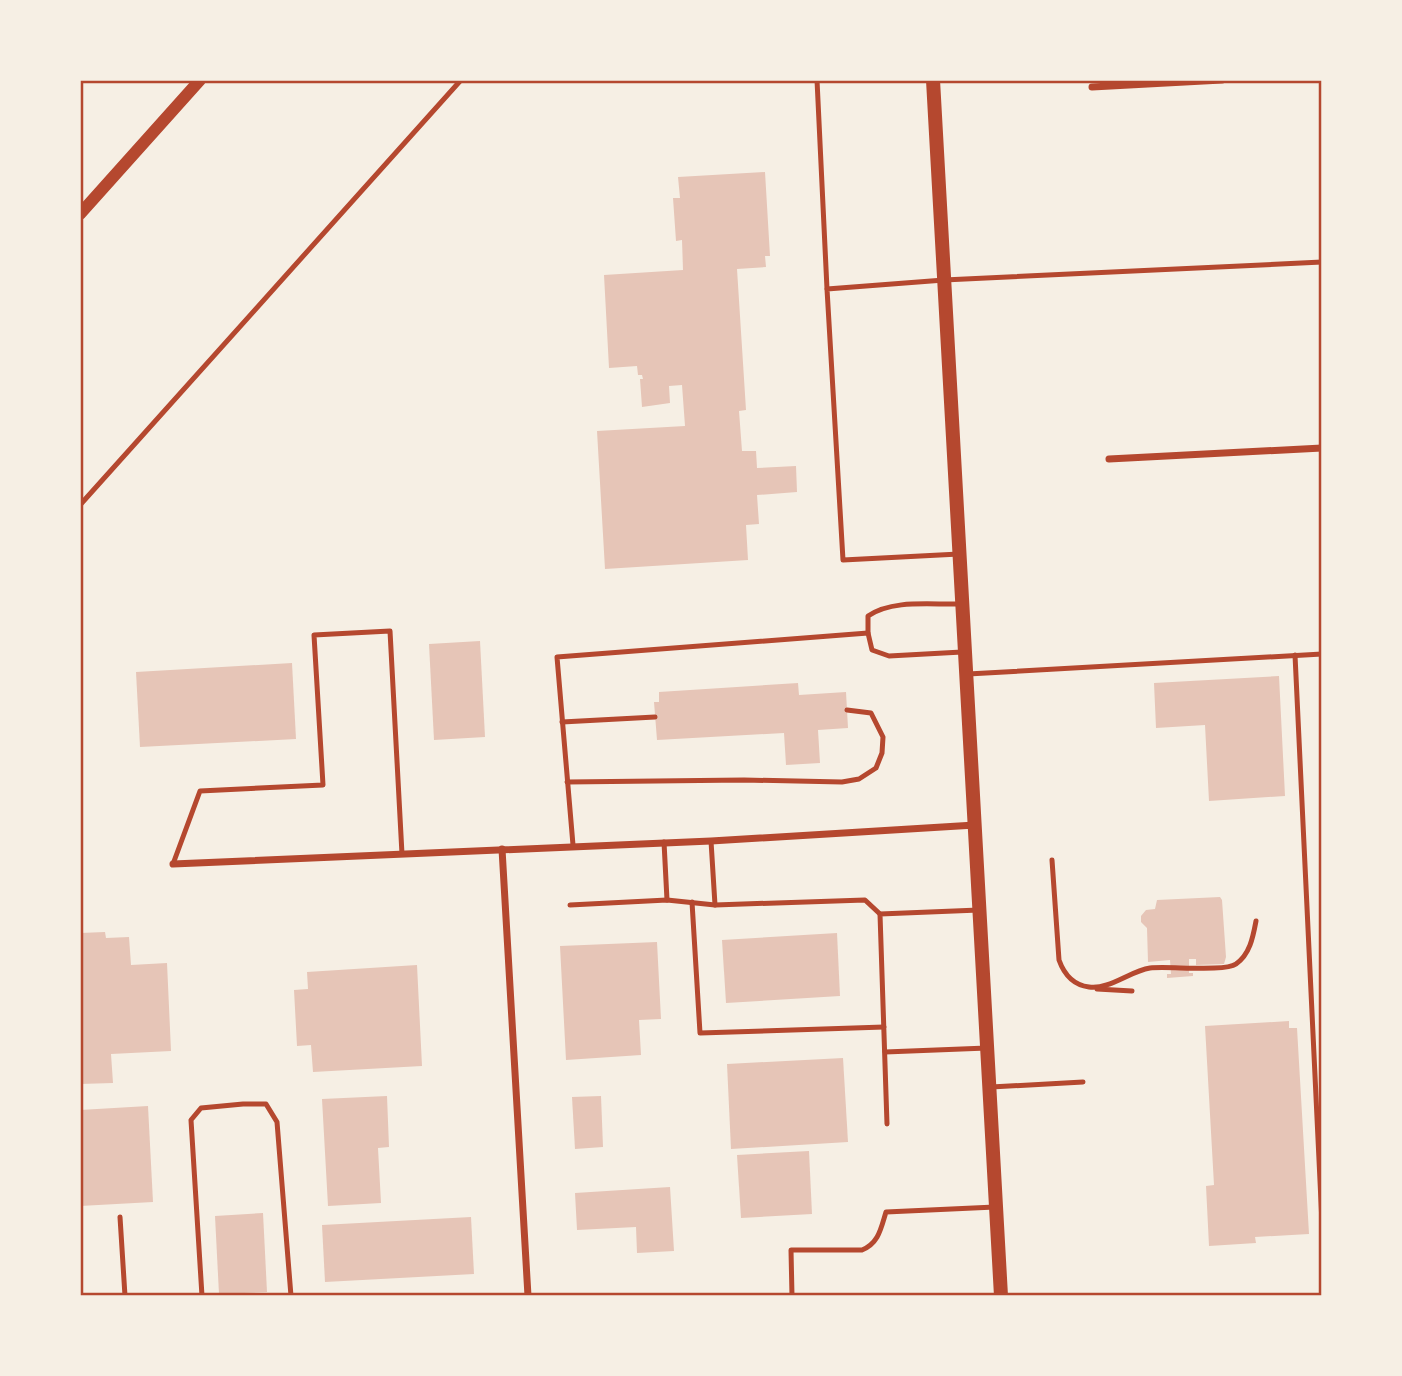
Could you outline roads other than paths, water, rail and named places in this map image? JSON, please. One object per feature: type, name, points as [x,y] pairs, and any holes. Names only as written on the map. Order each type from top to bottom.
[{"type":"main road","points":[[933,80],[1001,1296]]},
{"type":"street","points":[[80,214],[200,80]]},
{"type":"street","points":[[1092,87],[1222,80]]},
{"type":"street","points":[[1108,459],[1321,449]]},
{"type":"street","points":[[173,864],[711,841],[975,825]]},
{"type":"street","points":[[502,849],[528,1296]]},
{"type":"lane","points":[[80,505],[461,80]]},
{"type":"lane","points":[[817,80],[843,560],[960,554]]},
{"type":"lane","points":[[827,289],[944,280],[1321,262]]},
{"type":"lane","points":[[962,604],[880,608],[868,616],[868,633],[872,650],[889,656],[965,652]]},
{"type":"lane","points":[[173,864],[200,791],[323,785],[314,635],[390,631],[402,854]]},
{"type":"lane","points":[[573,845],[556,657],[868,633]]},
{"type":"lane","points":[[966,674],[1321,654]]},
{"type":"lane","points":[[1295,656],[1321,1223]]},
{"type":"lane","points":[[567,782],[744,779],[842,782],[859,779],[876,768],[882,752],[883,737],[871,713],[847,710]]},
{"type":"lane","points":[[562,722],[655,717]]},
{"type":"lane","points":[[711,841],[715,905]]},
{"type":"lane","points":[[664,842],[667,900]]},
{"type":"lane","points":[[1052,860],[1059,960],[1063,972],[1076,984],[1091,988],[1132,991]]},
{"type":"lane","points":[[570,905],[667,900],[715,905],[865,900],[880,914],[887,1124]]},
{"type":"lane","points":[[692,902],[700,1033],[884,1027]]},
{"type":"lane","points":[[880,914],[979,910]]},
{"type":"lane","points":[[1091,988],[1150,968],[1213,968],[1234,965],[1248,950],[1256,921]]},
{"type":"lane","points":[[885,1052],[987,1048]]},
{"type":"lane","points":[[989,1087],[1083,1082]]},
{"type":"lane","points":[[202,1296],[191,1120],[201,1108],[267,1104],[277,1122],[291,1296]]},
{"type":"lane","points":[[792,1296],[791,1250],[862,1250],[870,1247],[877,1240],[886,1212],[996,1207]]},
{"type":"lane","points":[[120,1217],[125,1296]]}]
